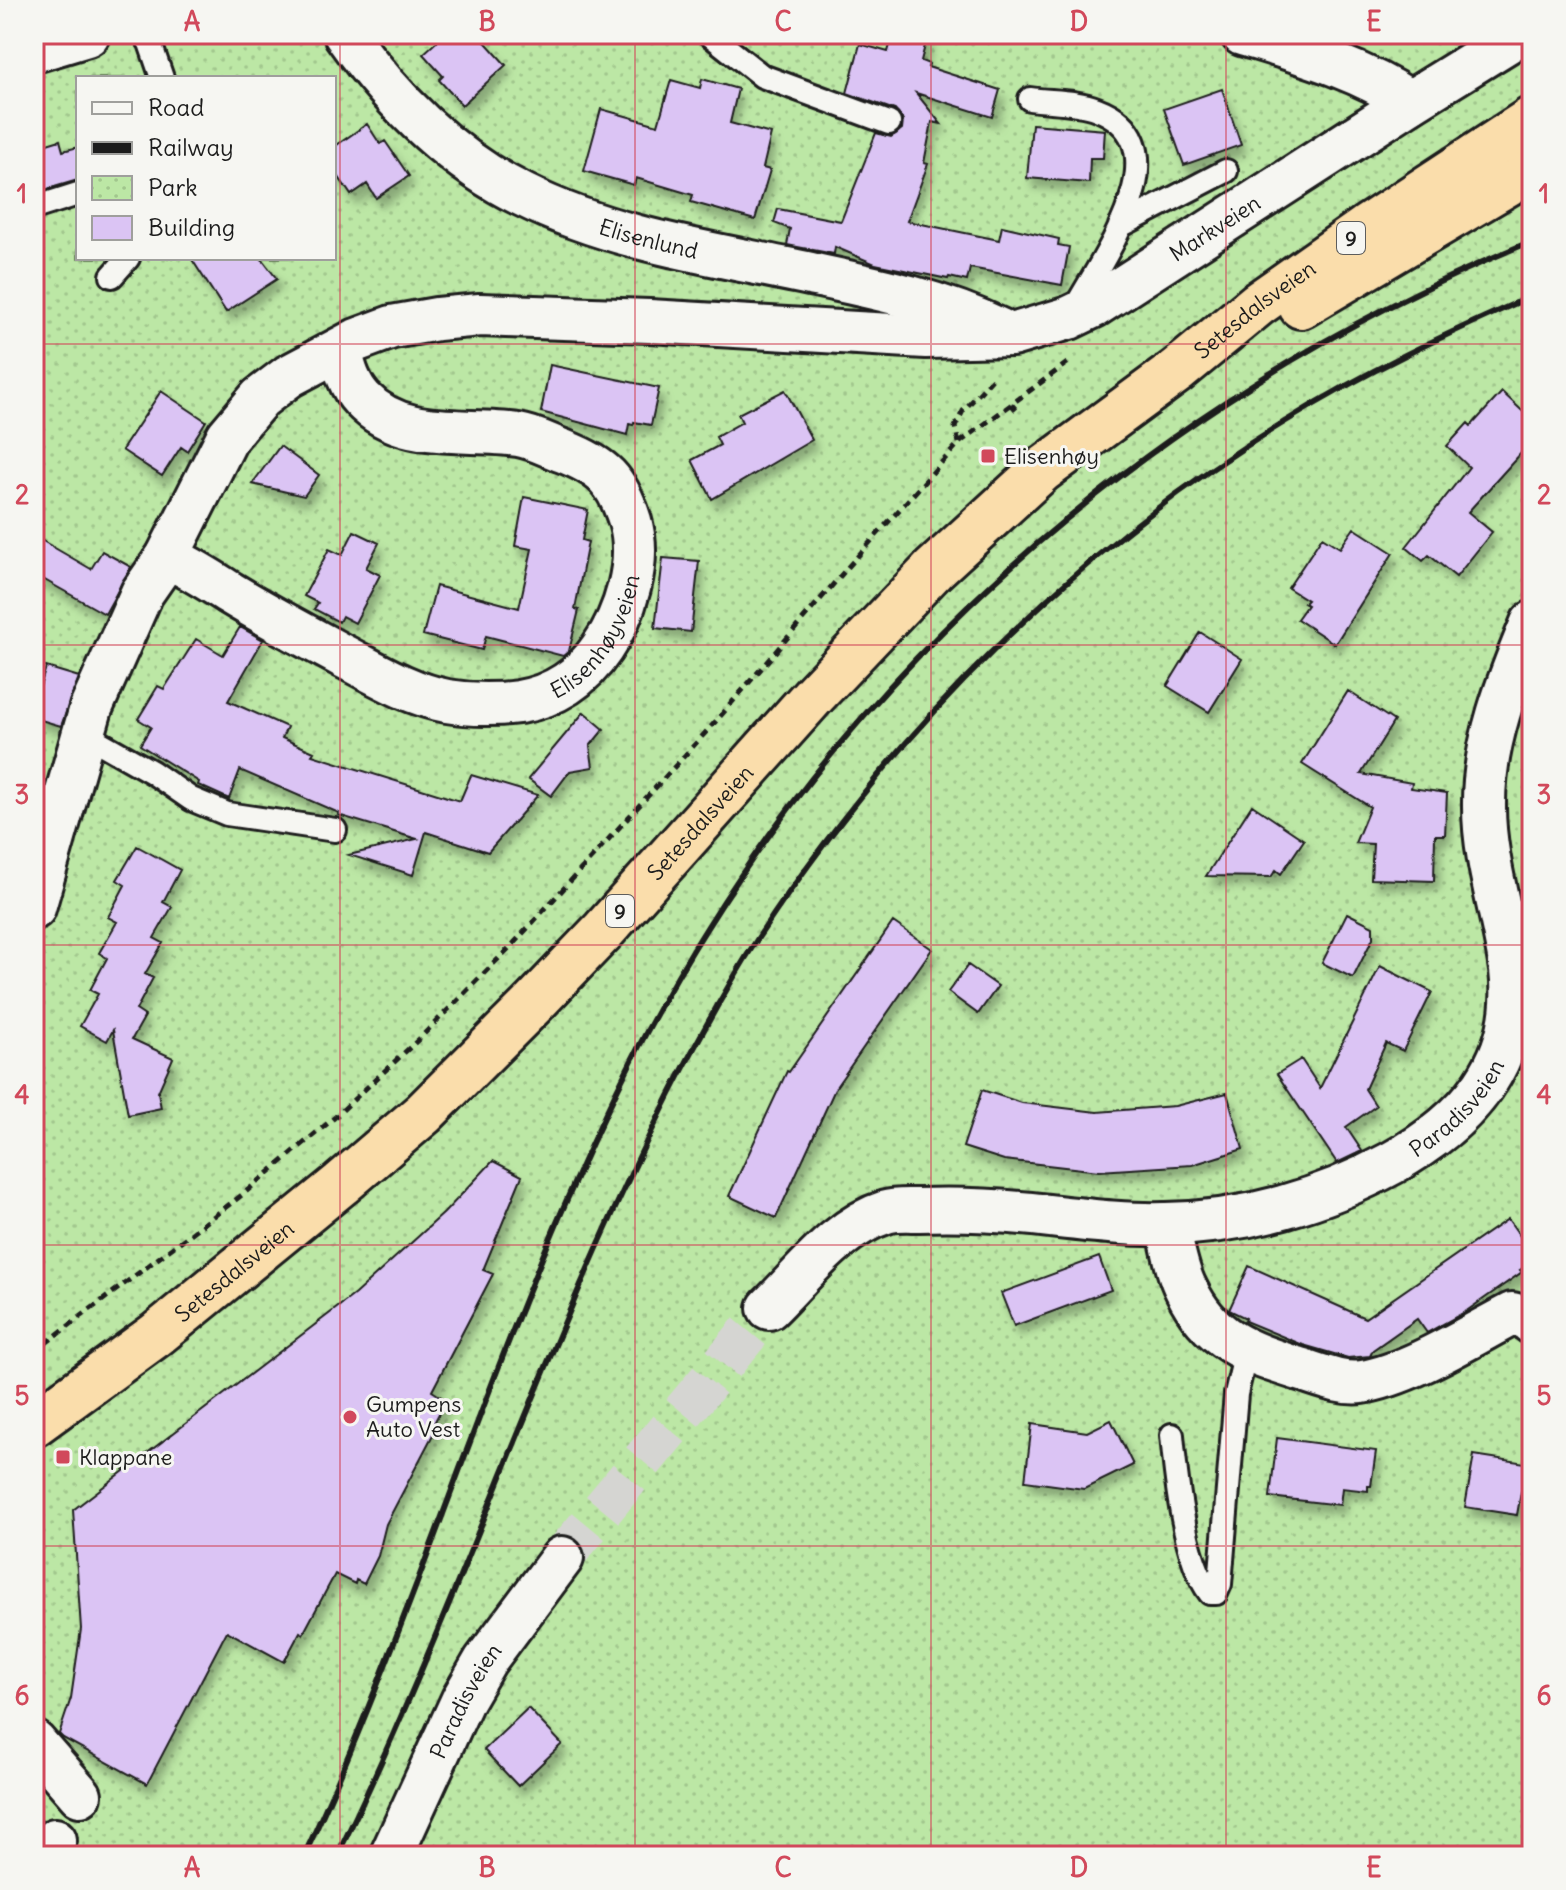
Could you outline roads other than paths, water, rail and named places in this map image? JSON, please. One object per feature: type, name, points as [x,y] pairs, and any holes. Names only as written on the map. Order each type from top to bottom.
[{"type":"highway","name":"Setesdalsveien","points":[[34,1424],[156,1335],[424,1113],[604,930],[815,694],[934,569],[1042,470],[1178,370],[1270,296],[1378,220],[1532,119]]},
{"type":"highway","name":"Setesdalsveien","points":[[1178,370],[1275,321],[1532,169]]},
{"type":"main road","points":[[34,50],[87,34]]},
{"type":"street","name":"Elisenlund","points":[[345,34],[375,76],[429,131],[458,155],[523,195],[597,225],[670,244],[912,295],[969,315],[1012,335]]},
{"type":"street","points":[[1242,34],[1346,68],[1387,87],[1410,102]]},
{"type":"street","name":"Markveien","points":[[1012,335],[1069,318],[1159,265],[1520,34]]},
{"type":"street","points":[[34,908],[91,708],[142,593],[167,557],[228,436],[260,398],[289,376],[357,340],[392,327],[480,315],[926,337],[1012,335]]},
{"type":"street","name":"Elisenhøyveien","points":[[167,557],[192,568],[272,618],[364,667],[406,687],[444,700],[489,706],[532,700],[568,685],[589,668],[608,640],[620,612],[629,588],[634,560],[632,529],[626,507],[607,473],[574,455],[520,435],[403,425],[380,414],[362,400],[349,382],[340,350]]},
{"type":"street","name":"Paradisveien","points":[[769,1308],[836,1241],[860,1224],[888,1211],[998,1210],[1105,1222],[1167,1224],[1233,1217],[1288,1206],[1343,1187],[1420,1147],[1452,1123],[1483,1090],[1500,1055],[1510,1017],[1511,972],[1495,900],[1484,807],[1499,709],[1532,623]]},
{"type":"street","points":[[1167,1224],[1185,1288],[1208,1325],[1246,1352],[1337,1380],[1359,1382],[1381,1377],[1420,1361],[1512,1314],[1527,1318],[1532,1323]]},
{"type":"street","name":"Paradisveien","points":[[391,1856],[463,1699],[485,1661],[562,1558]]},
{"type":"street","points":[[34,1742],[80,1795]]},
{"type":"lane","points":[[144,34],[161,76]]},
{"type":"lane","points":[[709,34],[762,76],[889,123]]},
{"type":"lane","points":[[1030,99],[1092,107],[1120,122],[1132,136],[1138,156],[1137,179],[1120,226],[1069,318]]},
{"type":"lane","points":[[1120,226],[1226,171]]},
{"type":"lane","points":[[34,208],[76,195]]},
{"type":"lane","points":[[112,276],[126,260]]},
{"type":"lane","points":[[85,734],[152,772],[191,799],[227,814],[335,830]]},
{"type":"lane","points":[[1172,1435],[1176,1479],[1189,1542],[1204,1585],[1210,1593],[1216,1593],[1220,1584],[1236,1394],[1246,1352]]},
{"type":"tunnel","points":[[562,1558],[769,1308]]},
{"type":"railway","points":[[304,1856],[376,1688],[506,1347],[590,1146],[671,987],[708,926],[785,813],[871,708],[965,609],[1066,519],[1174,437],[1288,363],[1408,297],[1532,241]]},
{"type":"railway","points":[[337,1856],[416,1682],[562,1328],[641,1153],[726,990],[811,862],[868,788],[929,717],[994,650],[1133,527],[1208,472],[1316,403],[1407,354],[1532,296]]},
{"type":"place","name":"Elisenhøy","points":[[988,456]]},
{"type":"place","name":"Gumpens Auto Vest","points":[[350,1417]]},
{"type":"place","name":"Klappane","points":[[63,1457]]}]
